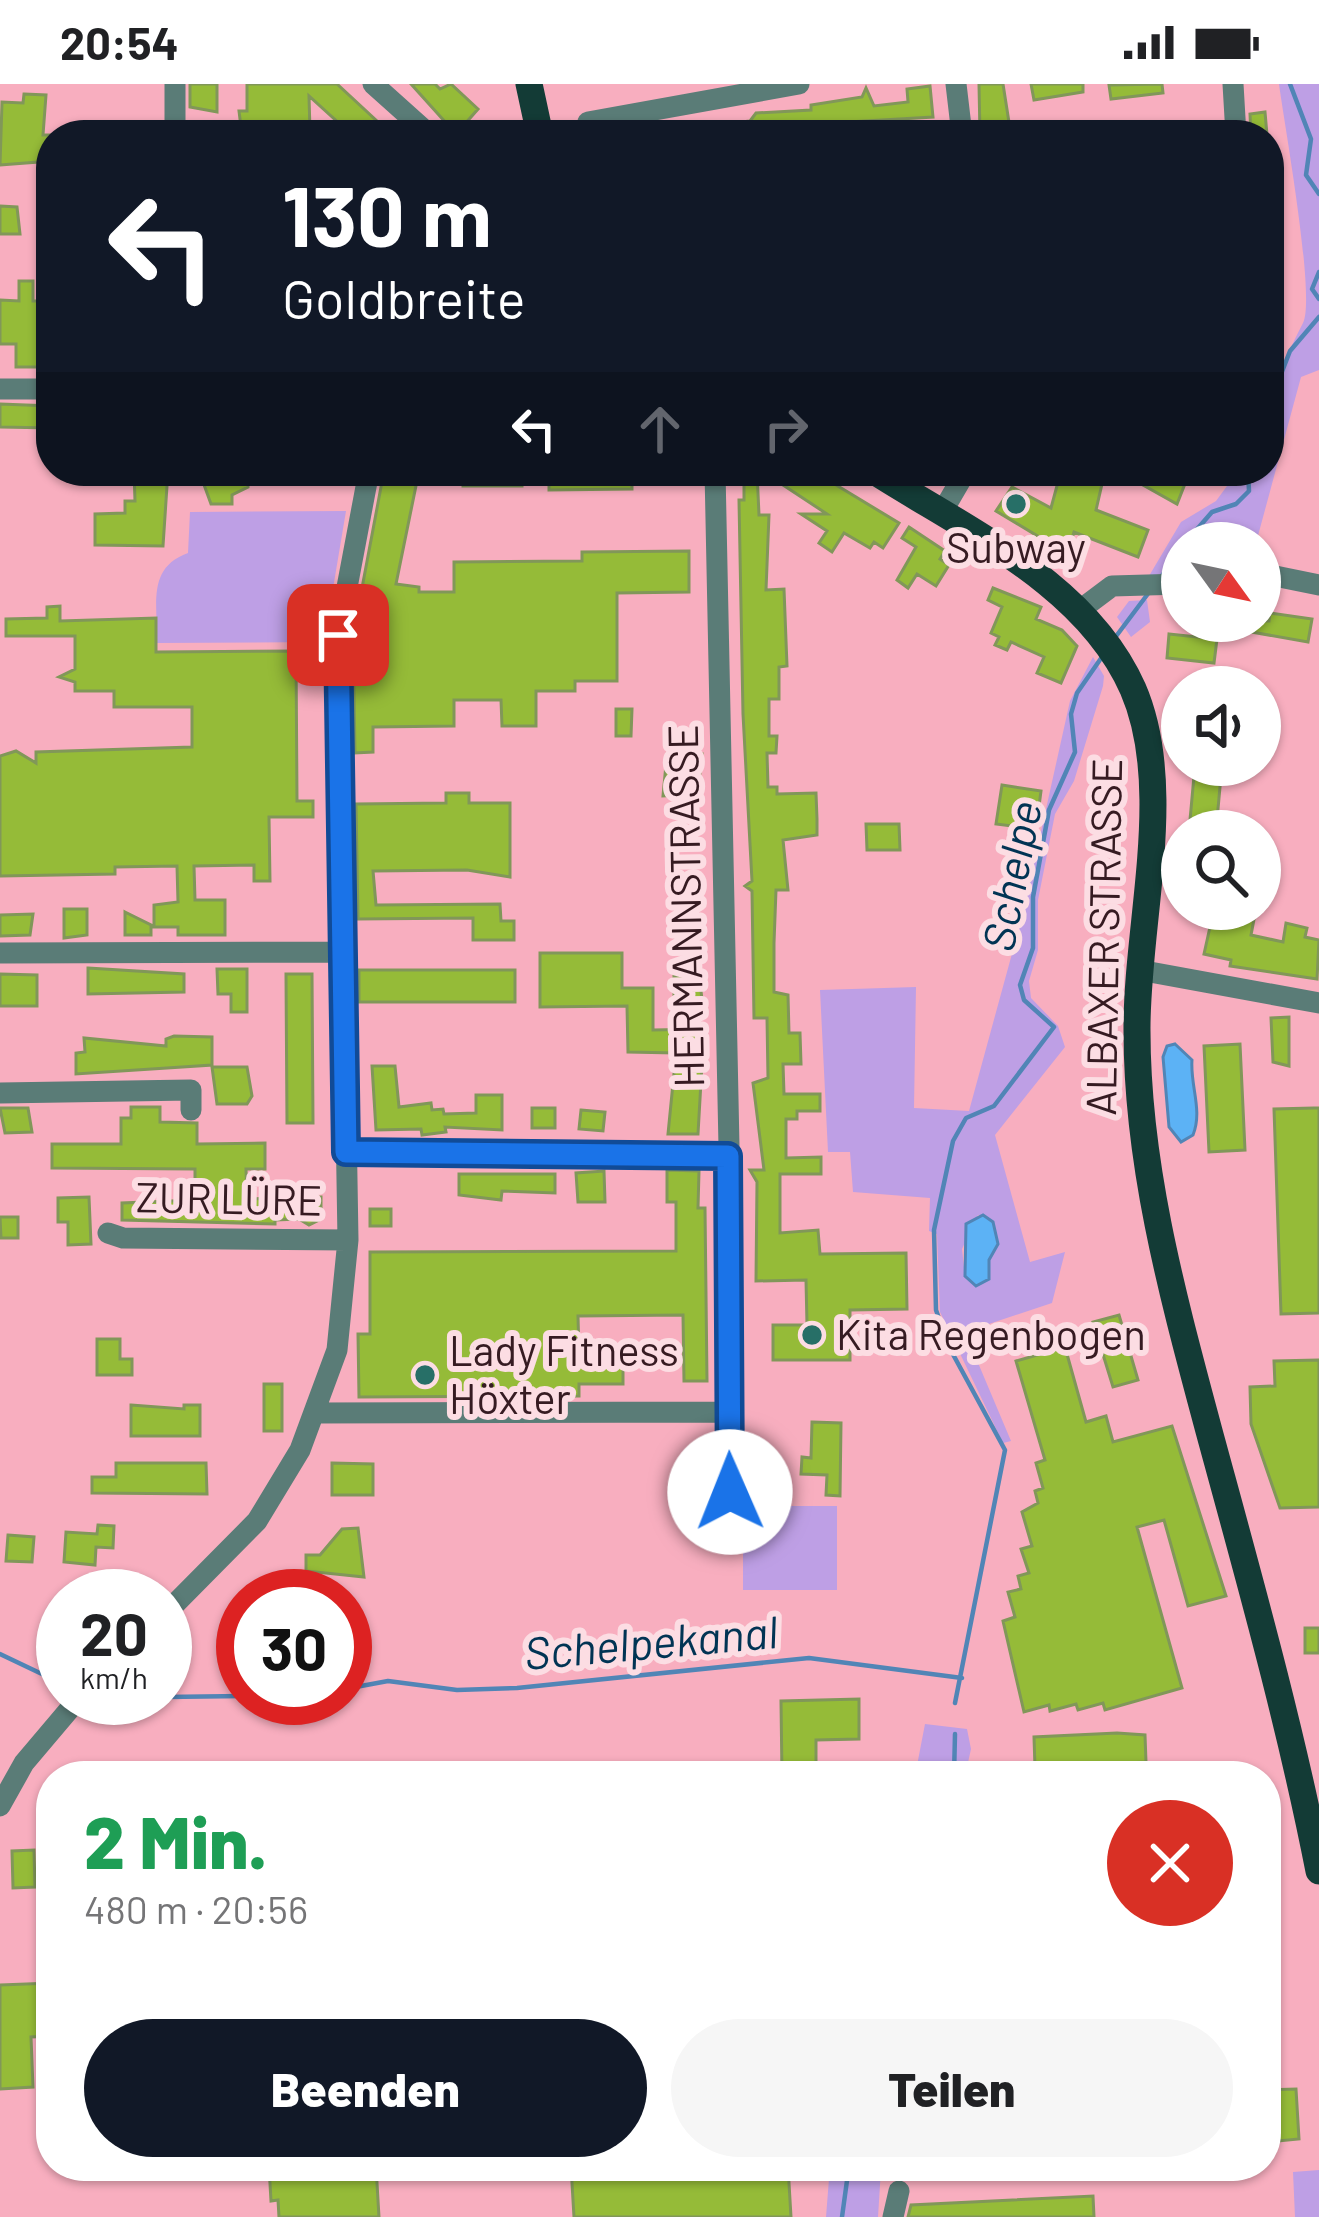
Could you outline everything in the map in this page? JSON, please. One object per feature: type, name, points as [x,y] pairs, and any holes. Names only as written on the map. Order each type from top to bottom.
[{"type":"main road","points":[[529,84],[537,120]]},
{"type":"main road","name":"ALBAXER STRASSE","points":[[897,486],[1080,610],[1110,648],[1144,719],[1152,780],[1139,970],[1140,1104],[1155,1213],[1281,1696],[1319,1871]]},
{"type":"street","points":[[175,84],[175,120]]},
{"type":"street","points":[[373,84],[413,120]]},
{"type":"street","points":[[597,120],[735,89],[799,84]]},
{"type":"street","points":[[956,84],[960,120]]},
{"type":"street","points":[[1233,84],[1236,120]]},
{"type":"street","points":[[0,389],[36,389]]},
{"type":"street","name":"ZUR LÜRE","points":[[192,1587],[257,1521],[315,1413],[337,1350],[348,1240],[338,635],[366,486]]},
{"type":"street","name":"HERMANNSTRASSE","points":[[715,486],[730,1492]]},
{"type":"street","points":[[941,514],[957,486]]},
{"type":"street","points":[[1281,577],[1319,585]]},
{"type":"street","points":[[1080,610],[1112,586],[1161,587]]},
{"type":"street","points":[[0,953],[344,952]]},
{"type":"street","points":[[1139,970],[1319,1003]]},
{"type":"street","points":[[0,1093],[191,1090],[190,1110]]},
{"type":"street","points":[[346,1152],[728,1156]]},
{"type":"street","name":"ZUR LÜRE","points":[[108,1233],[123,1238],[348,1240]]},
{"type":"street","points":[[315,1413],[728,1412]]},
{"type":"street","points":[[0,1806],[24,1763],[57,1725]]},
{"type":"street","points":[[893,2217],[899,2191]]},
{"type":"shaded area","points":[[1279,84],[1319,84],[1319,370],[1301,377],[1284,440],[1284,362],[1303,323],[1305,280]]},
{"type":"shaded area","points":[[1227,486],[1271,486],[1262,522],[1181,522],[1216,501]]},
{"type":"shaded area","points":[[346,511],[324,642],[157,643],[160,578],[188,553],[190,512]]},
{"type":"shaded area","points":[[1161,556],[1161,574],[1149,576]]},
{"type":"shaded area","points":[[1147,600],[1150,622],[1131,637],[1117,617],[1129,601]]},
{"type":"shaded area","points":[[1093,657],[1104,676],[1103,686],[1074,781],[1055,814],[1038,900],[1038,950],[1029,981],[1031,998],[1058,1026],[1065,1047],[995,1135],[1030,1262],[1065,1252],[1052,1303],[965,1332],[1011,1441],[1003,1443],[940,1312],[937,1234],[929,1231],[930,1198],[853,1192],[850,1152],[828,1152],[820,990],[916,987],[914,1108],[969,1111],[1022,917],[1070,701]],"holes":[[[978,1215],[993,1222],[998,1244],[989,1260],[989,1279],[976,1286],[965,1276],[962,1249]]]},
{"type":"shaded area","points":[[743,1506],[837,1506],[837,1590],[743,1590]]},
{"type":"shaded area","points":[[925,1724],[967,1729],[968,1761],[918,1761]]},
{"type":"shaded area","points":[[1319,2170],[1319,2217],[1295,2217],[1293,2172]]},
{"type":"shaded area","points":[[829,2181],[880,2181],[878,2217],[826,2217]]},
{"type":"water","points":[[1175,1044],[1192,1060],[1197,1107],[1193,1135],[1181,1142],[1169,1127],[1163,1057],[1167,1046]]},
{"type":"water","points":[[983,1215],[993,1222],[998,1244],[989,1260],[989,1279],[976,1286],[965,1276],[966,1224]]},
{"type":"building","points":[[190,84],[217,84],[217,112],[190,107]]},
{"type":"building","points":[[247,84],[337,84],[376,120],[335,120],[309,96],[310,120],[240,120],[239,111],[247,111]]},
{"type":"building","points":[[411,84],[435,84],[440,89],[451,84],[478,109],[468,120],[443,120]]},
{"type":"building","points":[[979,84],[1003,84],[1009,120],[980,120]]},
{"type":"building","points":[[1031,84],[1083,84],[1083,92],[1034,100]]},
{"type":"building","points":[[1162,84],[1163,93],[1111,99],[1109,85]]},
{"type":"building","points":[[930,86],[933,117],[751,120],[756,113],[811,110],[811,105],[862,97],[866,88],[874,106],[908,102],[907,89]]},
{"type":"building","points":[[24,94],[46,95],[44,120],[36,120],[36,162],[0,165],[2,102],[23,103]]},
{"type":"building","points":[[1265,112],[1266,120],[1250,120],[1250,114]]},
{"type":"building","points":[[0,206],[17,207],[20,234],[0,234]]},
{"type":"building","points":[[19,281],[33,281],[36,367],[16,367],[16,344],[0,344],[0,300],[19,301]]},
{"type":"building","points":[[0,404],[36,405],[36,428],[0,427]]},
{"type":"building","points":[[134,486],[167,486],[163,546],[95,545],[95,514],[125,513],[125,501],[135,501]]},
{"type":"building","points":[[204,486],[248,486],[232,495],[232,504],[211,504]]},
{"type":"building","points":[[381,486],[416,486],[396,584],[419,587],[419,592],[454,592],[454,562],[582,561],[582,552],[689,551],[689,592],[617,593],[617,681],[575,681],[575,691],[536,691],[536,726],[502,726],[501,700],[454,700],[454,726],[373,727],[373,752],[355,753],[353,636]]},
{"type":"building","points":[[549,486],[632,486],[632,489],[549,490]]},
{"type":"building","points":[[744,486],[758,486],[759,515],[769,515],[766,590],[784,589],[787,666],[779,667],[779,699],[769,699],[769,736],[777,736],[776,753],[767,753],[768,787],[777,787],[777,794],[816,793],[817,835],[783,840],[788,890],[776,890],[774,992],[788,995],[789,1033],[800,1033],[801,1064],[783,1064],[784,1094],[820,1094],[820,1111],[797,1111],[797,1119],[786,1119],[786,1158],[821,1157],[821,1174],[780,1174],[780,1233],[818,1230],[820,1254],[906,1253],[907,1309],[850,1310],[850,1360],[773,1360],[773,1325],[807,1325],[806,1280],[756,1281],[757,1182],[750,1170],[764,1170],[753,1083],[768,1078],[767,1018],[754,1018],[752,891],[745,886],[752,881],[743,714],[739,500],[744,500]]},
{"type":"building","points":[[785,486],[838,486],[899,523],[883,548],[874,542],[870,548],[844,533],[832,552],[819,543],[827,531],[801,514],[827,514]]},
{"type":"building","points":[[1057,486],[1102,486],[1096,510],[1148,530],[1138,557],[1074,532],[1069,548],[1046,541],[996,511],[1012,487],[1051,508]]},
{"type":"building","points":[[1145,486],[1184,486],[1177,504]]},
{"type":"building","points":[[909,527],[945,551],[940,559],[949,565],[936,586],[917,574],[908,588],[897,580],[916,547],[902,538]]},
{"type":"building","points":[[993,588],[1041,607],[1036,619],[1062,630],[1077,646],[1061,683],[1037,673],[1044,657],[1011,642],[1007,650],[995,645],[999,637],[991,633],[1002,607],[988,600]]},
{"type":"building","points":[[60,606],[60,621],[156,618],[156,652],[296,651],[297,801],[313,801],[313,817],[269,817],[270,881],[254,881],[254,865],[194,866],[195,900],[225,900],[225,935],[178,935],[178,927],[154,927],[154,905],[178,902],[177,866],[115,867],[115,874],[0,876],[0,756],[16,751],[36,763],[36,752],[192,747],[192,707],[114,707],[114,691],[75,691],[75,682],[59,677],[75,669],[75,636],[6,636],[6,619],[47,618],[47,607]]},
{"type":"building","points":[[1281,615],[1312,619],[1308,642],[1281,637]]},
{"type":"building","points":[[1168,642],[1217,642],[1214,663],[1167,658]]},
{"type":"building","points":[[616,709],[632,709],[631,736],[616,736]]},
{"type":"building","points":[[667,754],[702,754],[699,782],[680,782],[681,795],[663,796]]},
{"type":"building","points":[[1002,785],[1041,791],[1036,829],[996,824]]},
{"type":"building","points":[[1193,786],[1220,786],[1218,810],[1191,810]]},
{"type":"building","points":[[446,793],[469,793],[469,803],[510,803],[510,877],[467,870],[373,871],[376,905],[500,904],[501,921],[514,921],[514,940],[473,940],[473,918],[358,919],[356,804],[446,803]]},
{"type":"building","points":[[866,824],[899,824],[900,850],[867,850]]},
{"type":"building","points":[[64,909],[87,909],[87,935],[64,938]]},
{"type":"building","points":[[125,912],[151,925],[151,935],[125,935]]},
{"type":"building","points":[[33,914],[30,935],[0,936],[0,915]]},
{"type":"building","points":[[1286,923],[1307,928],[1305,937],[1319,940],[1317,979],[1230,966],[1231,960],[1204,954],[1209,930],[1252,930],[1251,935],[1283,942]]},
{"type":"building","points":[[540,953],[622,953],[622,988],[653,988],[653,1030],[704,1029],[698,1134],[668,1134],[676,1053],[628,1052],[627,1006],[540,1007]]},
{"type":"building","points":[[88,968],[184,974],[184,992],[88,994]]},
{"type":"building","points":[[217,969],[247,969],[247,1012],[231,1012],[231,994],[218,994]]},
{"type":"building","points":[[359,970],[515,970],[515,1002],[359,1002]]},
{"type":"building","points":[[0,974],[37,975],[37,1006],[0,1006]]},
{"type":"building","points":[[286,974],[312,974],[313,1123],[287,1123]]},
{"type":"building","points":[[674,976],[699,976],[702,999],[674,999]]},
{"type":"building","points":[[1289,1017],[1289,1066],[1273,1062],[1271,1018]]},
{"type":"building","points":[[212,1037],[212,1065],[76,1074],[76,1053],[85,1052],[84,1038],[166,1046],[166,1039]]},
{"type":"building","points":[[1240,1044],[1245,1150],[1209,1152],[1204,1046]]},
{"type":"building","points":[[372,1066],[395,1066],[399,1107],[431,1103],[432,1110],[443,1109],[444,1114],[476,1113],[476,1095],[502,1095],[502,1130],[445,1127],[446,1132],[422,1135],[421,1129],[376,1130]]},
{"type":"building","points":[[212,1067],[247,1067],[252,1096],[247,1104],[217,1104]]},
{"type":"building","points":[[131,1107],[160,1107],[160,1122],[197,1123],[197,1144],[265,1143],[265,1169],[246,1169],[247,1199],[321,1197],[321,1219],[309,1225],[299,1219],[275,1220],[275,1224],[122,1220],[122,1203],[195,1200],[195,1169],[52,1168],[52,1144],[121,1144],[121,1118],[131,1118]]},
{"type":"building","points":[[0,1108],[28,1108],[32,1132],[5,1133]]},
{"type":"building","points":[[532,1108],[555,1108],[555,1128],[532,1128]]},
{"type":"building","points":[[1319,1108],[1319,1313],[1281,1314],[1274,1109]]},
{"type":"building","points":[[581,1110],[605,1112],[603,1131],[579,1129]]},
{"type":"building","points":[[667,1170],[699,1171],[698,1208],[705,1208],[707,1381],[684,1381],[683,1315],[578,1316],[579,1353],[623,1352],[623,1384],[579,1384],[579,1396],[359,1397],[358,1334],[370,1334],[370,1252],[676,1251],[676,1202],[667,1202]]},
{"type":"building","points":[[604,1171],[605,1202],[578,1202],[576,1173]]},
{"type":"building","points":[[459,1174],[555,1174],[555,1193],[502,1191],[501,1200],[459,1195]]},
{"type":"building","points":[[89,1197],[91,1244],[68,1245],[68,1222],[58,1222],[58,1198]]},
{"type":"building","points":[[370,1209],[391,1209],[391,1226],[370,1226]]},
{"type":"building","points":[[0,1217],[18,1217],[18,1238],[1,1238]]},
{"type":"building","points":[[1119,1315],[1138,1380],[1113,1387],[1093,1322]]},
{"type":"building","points":[[97,1339],[120,1339],[120,1359],[132,1359],[132,1375],[97,1375]]},
{"type":"building","points":[[1065,1347],[1086,1422],[1106,1416],[1113,1442],[1172,1426],[1226,1596],[1188,1606],[1164,1520],[1137,1527],[1182,1688],[1105,1710],[1103,1703],[1078,1710],[1076,1704],[1050,1711],[1049,1705],[1024,1712],[1003,1621],[1015,1617],[1008,1592],[1021,1589],[1018,1576],[1029,1573],[1021,1549],[1032,1546],[1022,1512],[1038,1503],[1035,1491],[1043,1488],[1036,1463],[1045,1460],[1016,1361]]},
{"type":"building","points":[[1319,1360],[1319,1507],[1280,1508],[1251,1424],[1250,1387],[1275,1386],[1274,1361]]},
{"type":"building","points":[[264,1384],[282,1384],[282,1431],[264,1431]]},
{"type":"building","points":[[131,1405],[184,1409],[184,1405],[200,1405],[200,1436],[131,1436]]},
{"type":"building","points":[[812,1422],[841,1423],[840,1496],[826,1495],[827,1475],[801,1474],[802,1457],[811,1458]]},
{"type":"building","points":[[116,1463],[206,1463],[207,1494],[92,1493],[92,1477],[116,1477]]},
{"type":"building","points":[[332,1463],[373,1464],[373,1495],[332,1495]]},
{"type":"building","points":[[98,1525],[114,1526],[113,1548],[96,1547],[95,1565],[64,1562],[66,1532],[97,1534]]},
{"type":"building","points":[[358,1528],[363,1569],[306,1569],[306,1555],[320,1555],[342,1529]]},
{"type":"building","points":[[8,1535],[34,1537],[32,1562],[6,1561]]},
{"type":"building","points":[[1305,1628],[1319,1628],[1319,1653],[1305,1653]]},
{"type":"building","points":[[859,1699],[859,1739],[816,1740],[816,1761],[782,1761],[781,1701]]},
{"type":"building","points":[[1145,1735],[1146,1761],[1035,1761],[1034,1737]]},
{"type":"building","points":[[34,1850],[35,1887],[13,1888],[12,1851]]},
{"type":"building","points":[[36,1984],[33,2087],[0,2089],[0,1985]]},
{"type":"building","points":[[1296,2089],[1299,2139],[1281,2141],[1281,2090]]},
{"type":"building","points":[[270,2181],[377,2181],[379,2217],[279,2217],[278,2200],[271,2201]]},
{"type":"building","points":[[572,2181],[789,2181],[791,2217],[574,2217]]},
{"type":"building","points":[[1093,2196],[1094,2217],[908,2217],[911,2205]]},
{"type":"waterway","name":"Schelpe","points":[[1290,84],[1311,139],[1306,175],[1319,194]]},
{"type":"waterway","name":"Schelpe","points":[[1319,272],[1312,289],[1319,299]]},
{"type":"waterway","name":"Schelpe","points":[[1284,366],[1290,351],[1319,317]]},
{"type":"waterway","name":"Schelpe","points":[[1203,522],[1212,512],[1236,504],[1249,486]]},
{"type":"waterway","name":"Schelpe","points":[[1114,639],[1150,591]]},
{"type":"waterway","name":"Schelpe","points":[[955,1703],[1005,1450],[949,1347],[936,1310],[934,1230],[953,1141],[966,1118],[994,1106],[1054,1027],[1024,1000],[1020,985],[1033,948],[1033,897],[1049,810],[1075,752],[1071,714],[1077,693],[1104,654]]},
{"type":"waterway","name":"Schelpekanal","points":[[0,1654],[36,1671]]},
{"type":"waterway","name":"Schelpekanal","points":[[372,1684],[388,1681],[457,1690],[517,1688],[809,1658],[962,1678]]},
{"type":"waterway","name":"Schelpekanal","points":[[192,1697],[216,1696]]},
{"type":"waterway","points":[[954,1761],[955,1734]]},
{"type":"waterway","points":[[842,2217],[847,2181]]},
{"type":"place","name":"Subway","points":[[1016,504]]},
{"type":"place","name":"Kita Regenbogen","points":[[812,1335]]},
{"type":"place","name":"Lady Fitness Höxter","points":[[425,1375]]},
{"type":"route","points":[[338,635],[346,1152],[728,1156],[730,1492]]}]
